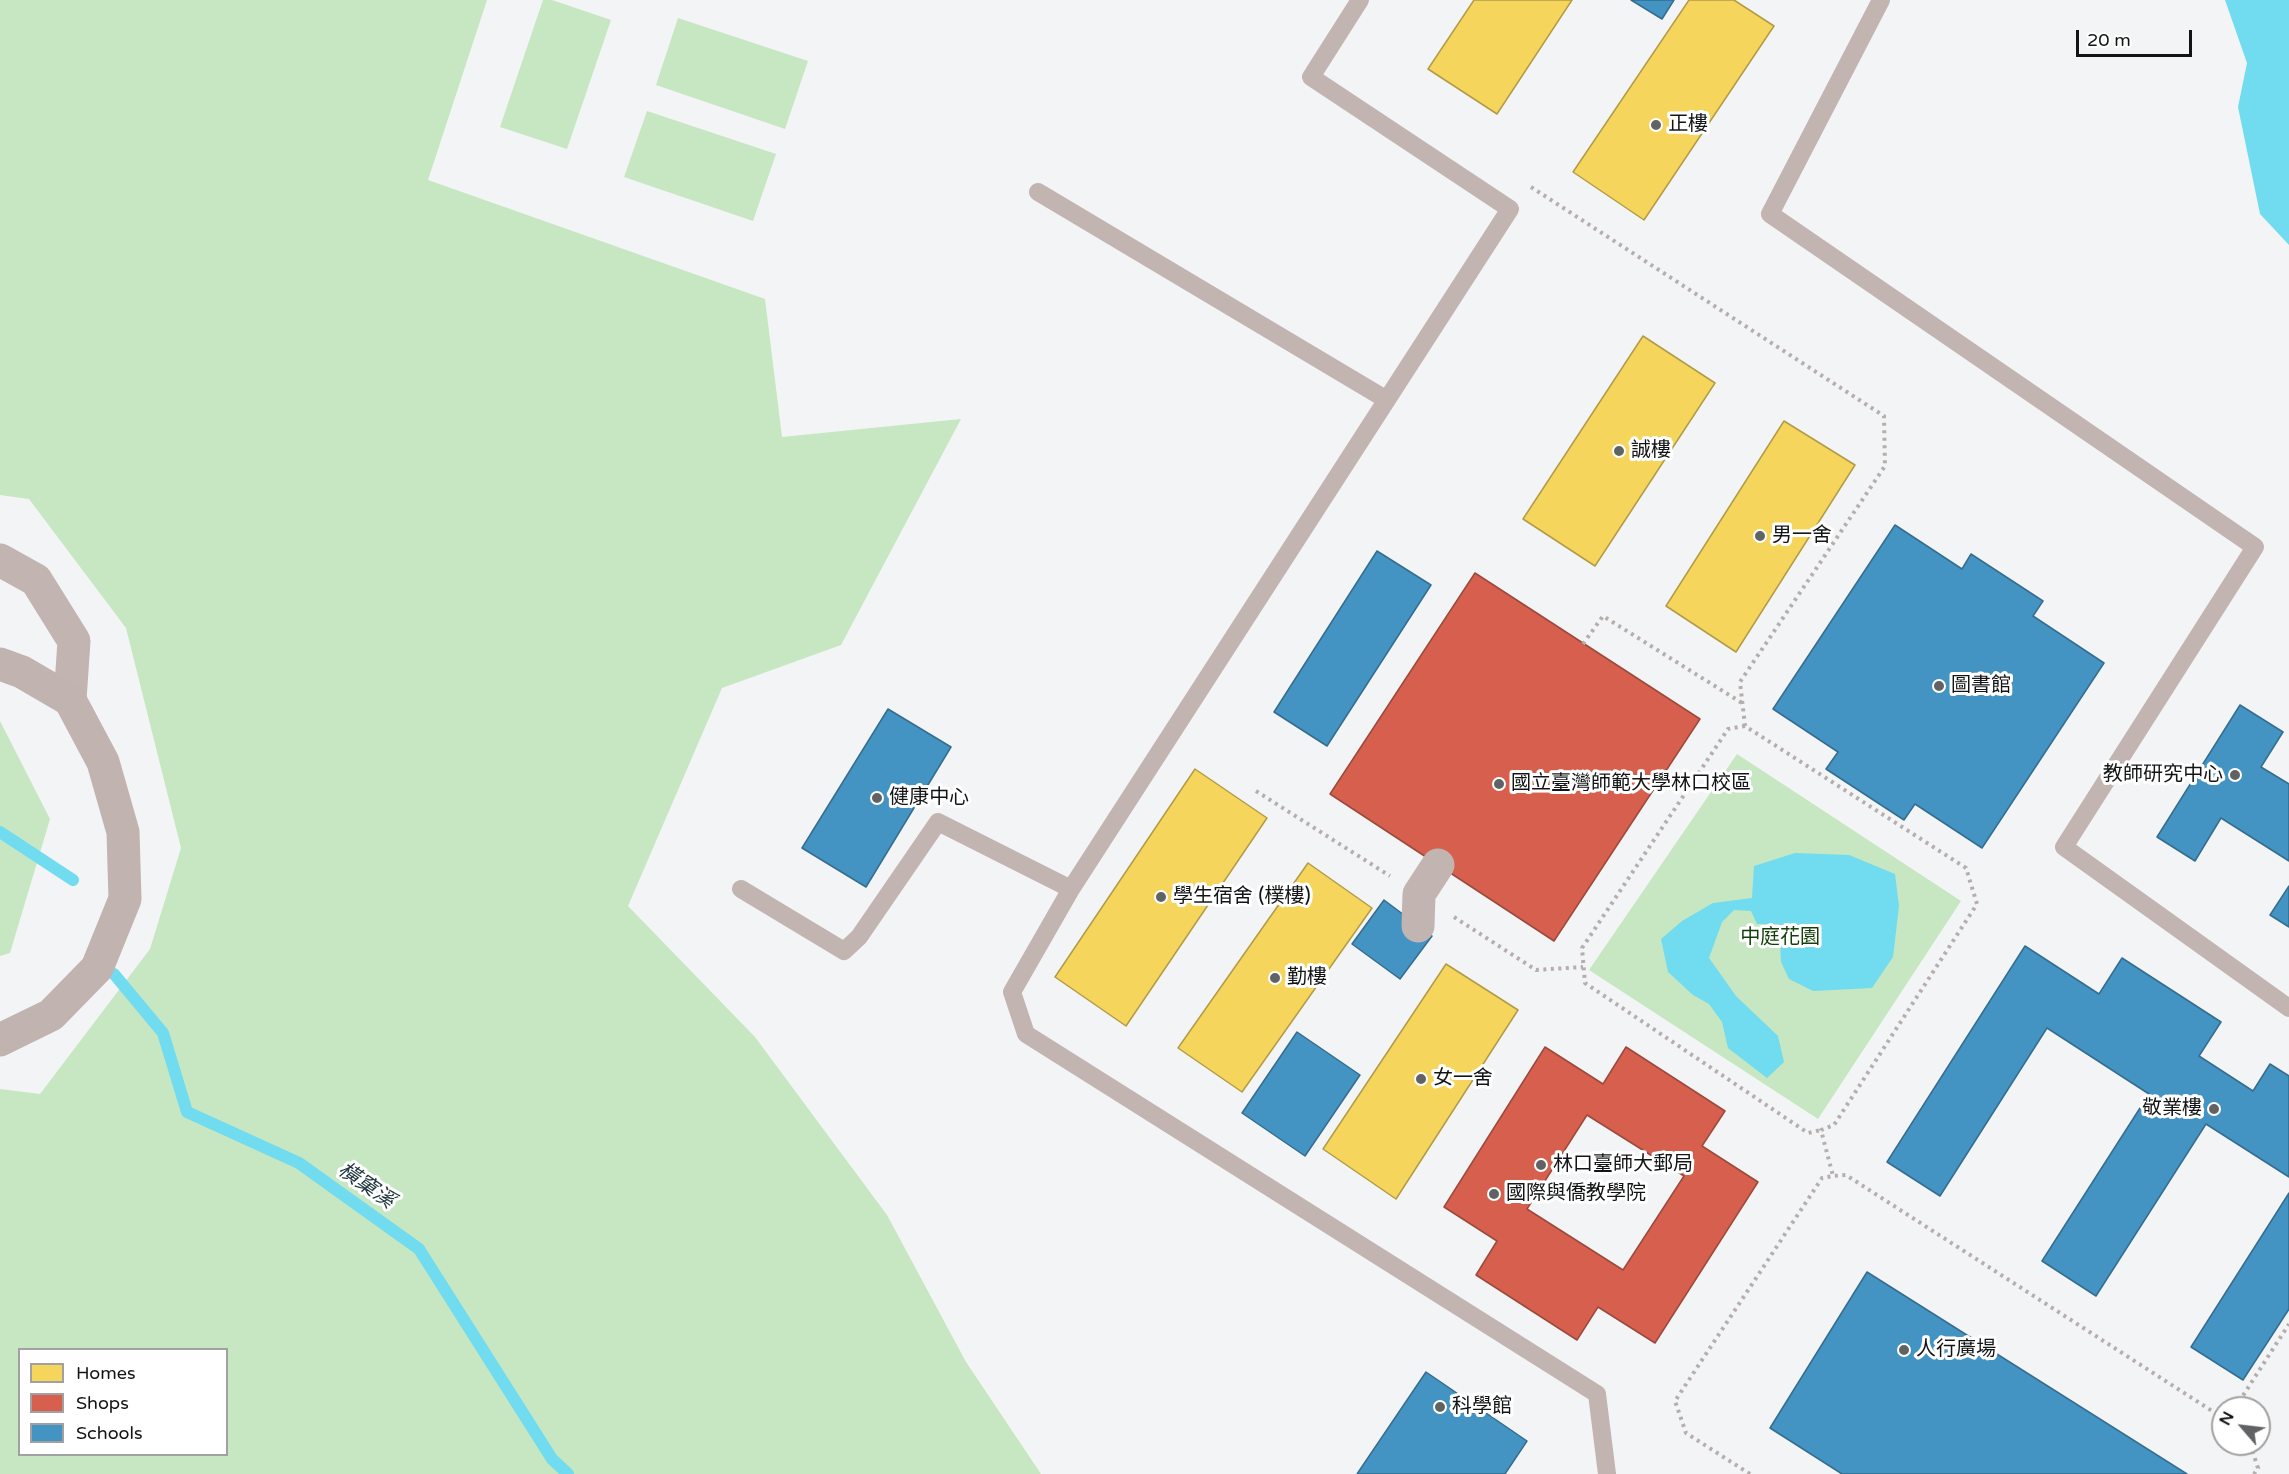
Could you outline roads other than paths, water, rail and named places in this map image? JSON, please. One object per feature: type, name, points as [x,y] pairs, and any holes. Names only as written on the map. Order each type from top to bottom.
[{"type":"main road","points":[[0,664],[22,672],[70,700],[103,762],[123,832],[125,899],[97,968],[51,1015],[0,1040]]},
{"type":"street","points":[[0,560],[36,580],[74,641],[70,700]]},
{"type":"street","points":[[1418,926],[1419,894],[1438,865]]},
{"type":"lane","points":[[1360,0],[1311,77],[1510,209],[1071,889],[1012,992],[1026,1034],[1597,1394],[1607,1474]]},
{"type":"lane","points":[[1881,0],[1770,214],[2255,547],[2064,847],[2289,1008]]},
{"type":"lane","points":[[1038,192],[1387,400]]},
{"type":"lane","points":[[741,890],[843,951],[860,937],[938,822],[1071,889]]},
{"type":"water","points":[[2225,0],[2289,0],[2289,245],[2260,214],[2238,107],[2247,63]]},
{"type":"water","points":[[1795,853],[1849,855],[1895,874],[1899,906],[1893,957],[1872,988],[1813,991],[1789,979],[1781,962],[1779,924],[1757,924],[1751,911],[1734,910],[1722,922],[1709,958],[1736,996],[1778,1036],[1784,1062],[1767,1078],[1728,1048],[1722,1022],[1709,1004],[1693,995],[1668,972],[1661,939],[1682,921],[1713,903],[1752,898],[1754,866]]},
{"type":"waterway","name":"橫窠溪","points":[[0,832],[73,880]]},
{"type":"waterway","name":"橫窠溪","points":[[114,974],[163,1033],[187,1112],[299,1163],[419,1249],[552,1459],[568,1474]]},
{"type":"place","name":"正樓","points":[[1656,125]]},
{"type":"place","name":"誠樓","points":[[1619,451]]},
{"type":"place","name":"男一舍","points":[[1760,536]]},
{"type":"place","name":"圖書館","points":[[1939,686]]},
{"type":"place","name":"教師研究中心","points":[[2235,775]]},
{"type":"place","name":"國立臺灣師範大學林口校區","points":[[1499,784]]},
{"type":"place","name":"健康中心","points":[[877,798]]},
{"type":"place","name":"學生宿舍 (樸樓)","points":[[1161,897]]},
{"type":"place","name":"勤樓","points":[[1275,978]]},
{"type":"place","name":"女一舍","points":[[1421,1079]]},
{"type":"place","name":"敬業樓","points":[[2214,1109]]},
{"type":"place","name":"林口臺師大郵局","points":[[1541,1165]]},
{"type":"place","name":"國際與僑教學院","points":[[1494,1194]]},
{"type":"place","name":"人行廣場","points":[[1904,1350]]},
{"type":"place","name":"科學館","points":[[1440,1407]]},
{"type":"park label","name":"中庭花園","points":[[1780,938]]}]
